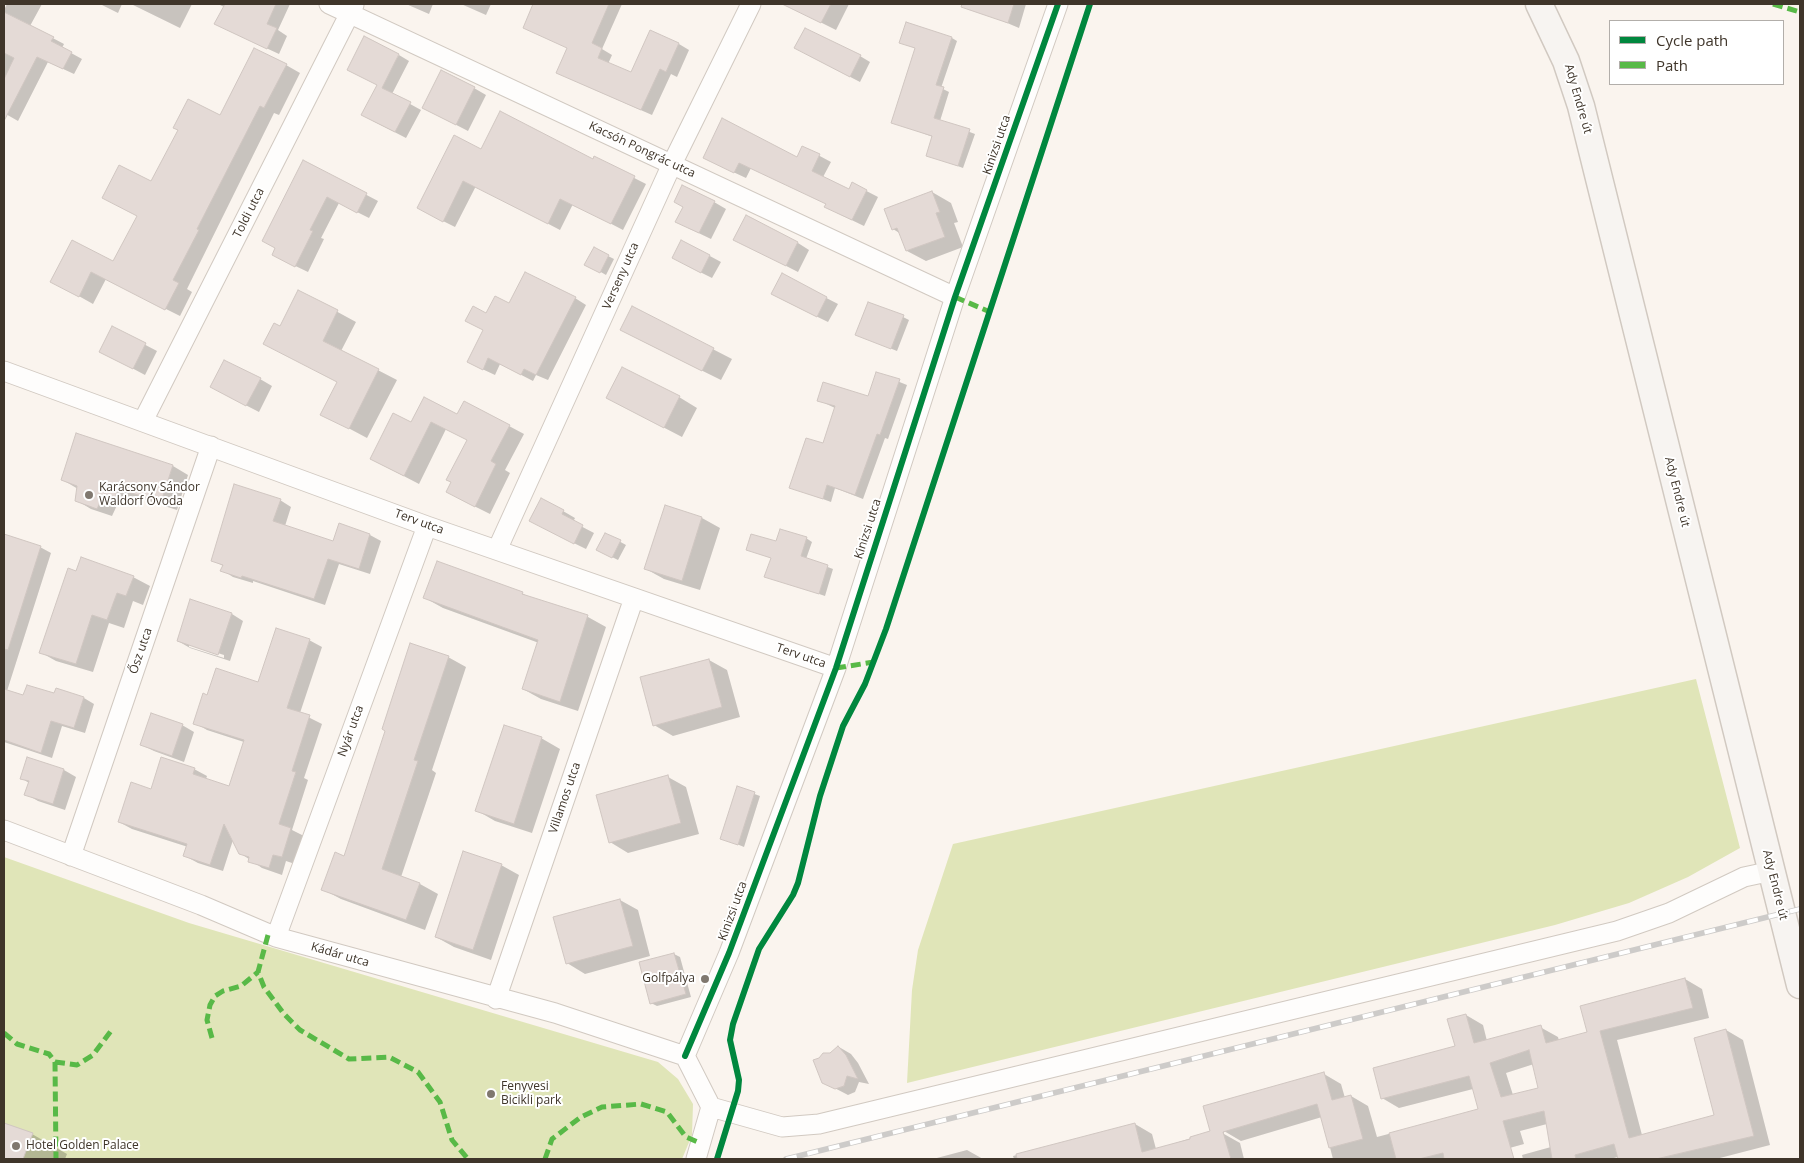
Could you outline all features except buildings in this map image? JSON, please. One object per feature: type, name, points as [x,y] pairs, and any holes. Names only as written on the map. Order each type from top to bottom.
[{"type":"street","name":"Kacsóh Pongrác utca","points":[[328,4],[353,9],[672,164],[955,297]]},
{"type":"street","name":"Verseny utca","points":[[497,550],[672,164],[751,4]]},
{"type":"street","name":"Kinizsi utca","points":[[685,1056],[729,953],[836,668],[955,297],[1058,4]]},
{"type":"street","name":"Ady Endre út","points":[[1539,4],[1566,61],[1581,106],[1800,985]]},
{"type":"street","name":"Toldi utca","points":[[143,421],[353,9]]},
{"type":"street","name":"Terv utca","points":[[4,371],[427,526],[836,668]]},
{"type":"street","name":"Ősz utca","points":[[71,856],[211,446]]},
{"type":"street","name":"Nyár utca","points":[[276,937],[427,526]]},
{"type":"street","name":"Villamos utca","points":[[496,999],[634,598]]},
{"type":"street","name":"Kádár utca","points":[[4,830],[276,937],[496,999],[555,1013],[685,1056]]},
{"type":"street","points":[[711,1107],[782,1127],[819,1124],[1616,931],[1669,913],[1744,877],[1772,871]]},
{"type":"street","points":[[685,1056],[711,1107],[696,1159]]},
{"type":"green space","points":[[1696,679],[1740,848],[1688,877],[1629,903],[1555,925],[907,1083],[912,990],[918,950],[953,844]]},
{"type":"green space","points":[[4,857],[189,923],[658,1062],[678,1079],[693,1104],[692,1135],[682,1159],[4,1159]]},
{"type":"railway","points":[[786,1159],[1800,909]]},
{"type":"marked path","points":[[1773,4],[1800,12]]},
{"type":"marked path","points":[[955,297],[990,312]]},
{"type":"marked path","points":[[836,668],[874,662]]},
{"type":"marked path","points":[[268,935],[258,972],[264,987],[284,1014],[300,1030],[349,1059],[389,1057],[418,1072],[440,1102],[452,1140],[468,1159]]},
{"type":"marked path","points":[[212,1038],[207,1020],[210,1005],[215,996],[223,991],[241,986],[258,972]]},
{"type":"marked path","points":[[55,1062],[77,1065],[93,1055],[111,1031]]},
{"type":"marked path","points":[[4,1033],[17,1044],[49,1054],[55,1062],[56,1159]]},
{"type":"marked path","points":[[545,1159],[552,1139],[581,1117],[602,1107],[641,1104],[667,1112],[686,1137],[700,1143]]},
{"type":"cycle path","points":[[685,1056],[729,953],[836,668],[955,297],[1058,4]]},
{"type":"cycle path","points":[[717,1159],[738,1091],[739,1080],[730,1040],[733,1024],[759,949],[793,895],[798,883],[820,796],[843,726],[865,684],[886,629],[1090,4]]},
{"type":"place","name":"Karácsony Sándor Waldorf Óvoda","points":[[89,495]]},
{"type":"place","name":"Golfpálya","points":[[705,979]]},
{"type":"place","name":"Fenyvesi Bicikli park","points":[[491,1094]]},
{"type":"place","name":"Hotel Golden Palace","points":[[16,1146]]}]
